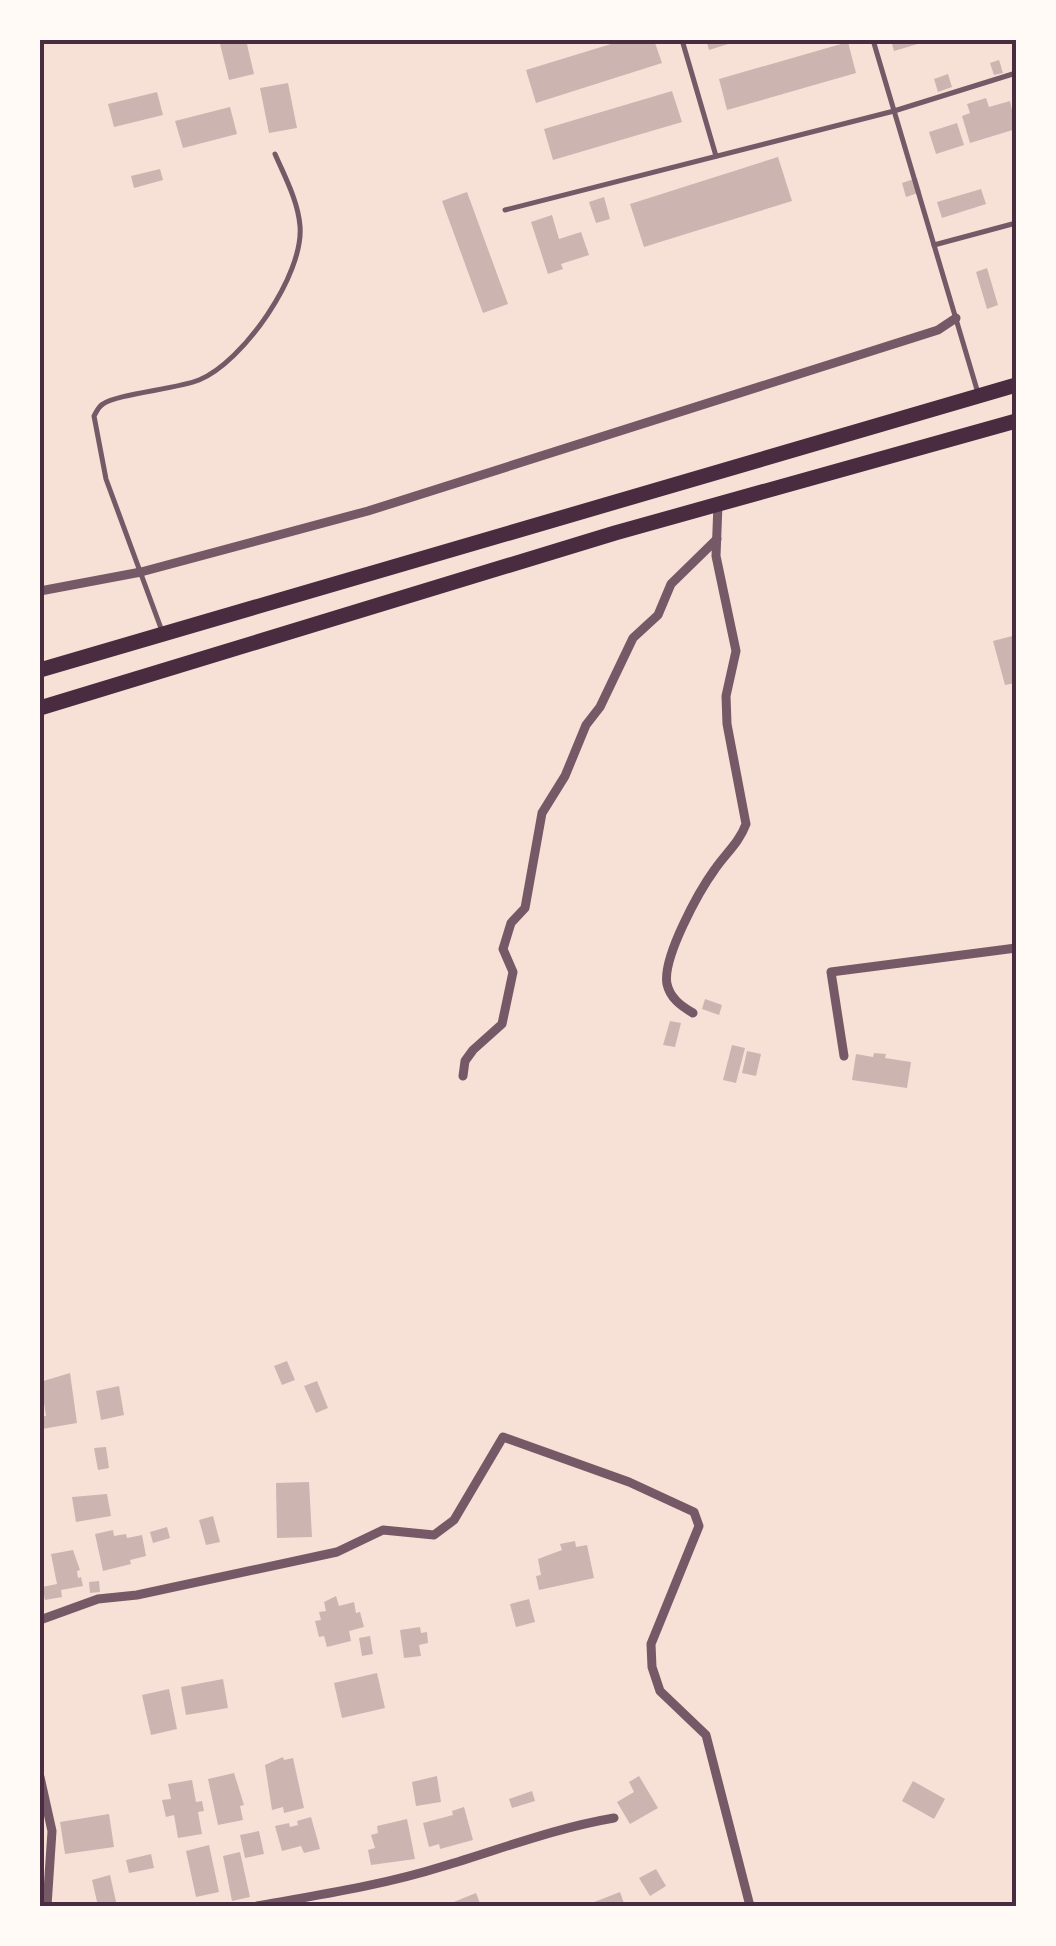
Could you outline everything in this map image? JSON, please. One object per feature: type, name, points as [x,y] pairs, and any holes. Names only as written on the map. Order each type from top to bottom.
[{"type":"highway","points":[[40,670],[1016,385]]},
{"type":"highway","points":[[40,708],[718,504],[1016,420]]},
{"type":"street","points":[[40,591],[141,572],[368,511],[938,330],[956,318]]},
{"type":"street","points":[[693,1012],[680,1005],[668,989],[666,972],[678,938],[715,868],[740,839],[746,824],[728,724],[726,696],[736,651],[716,556],[718,504]]},
{"type":"street","points":[[463,1076],[465,1061],[472,1050],[502,1024],[513,972],[503,949],[511,923],[525,908],[542,813],[565,776],[586,726],[600,707],[633,638],[658,615],[671,584],[716,539]]},
{"type":"street","points":[[844,1056],[830,972],[1016,948]]},
{"type":"street","points":[[40,1620],[98,1599],[137,1595],[337,1552],[383,1530],[434,1535],[454,1520],[503,1436],[628,1482],[694,1512],[699,1526],[651,1644],[652,1667],[660,1691],[706,1735],[750,1906]]},
{"type":"street","points":[[40,1777],[52,1831],[50,1905]]},
{"type":"street","points":[[257,1906],[442,1867],[580,1824],[614,1818]]},
{"type":"lane","points":[[682,40],[716,156]]},
{"type":"lane","points":[[873,40],[979,396]]},
{"type":"lane","points":[[505,210],[894,111],[1016,74]]},
{"type":"lane","points":[[164,634],[106,479],[94,416],[105,402],[200,380],[246,341],[282,296],[294,267],[301,229],[296,204],[275,154]]},
{"type":"lane","points":[[934,245],[1016,222]]},
{"type":"building","points":[[219,40],[246,40],[254,74],[229,80]]},
{"type":"building","points":[[624,40],[654,40],[662,63],[536,103],[526,70]]},
{"type":"building","points":[[706,40],[738,40],[738,41],[709,50]]},
{"type":"building","points":[[891,40],[928,40],[928,41],[894,51]]},
{"type":"building","points":[[848,42],[856,73],[727,110],[719,79]]},
{"type":"building","points":[[999,60],[1003,73],[994,75],[990,63]]},
{"type":"building","points":[[948,74],[952,87],[938,92],[934,79]]},
{"type":"building","points":[[288,83],[297,128],[269,133],[260,88]]},
{"type":"building","points":[[672,91],[682,122],[553,160],[544,129]]},
{"type":"building","points":[[157,92],[163,115],[114,127],[108,104]]},
{"type":"building","points":[[986,98],[989,107],[1010,101],[1016,129],[970,143],[962,116],[970,113],[967,104]]},
{"type":"building","points":[[230,107],[237,134],[183,148],[175,121]]},
{"type":"building","points":[[957,123],[964,145],[936,154],[929,132]]},
{"type":"building","points":[[778,157],[792,201],[644,247],[630,204]]},
{"type":"building","points":[[160,169],[163,180],[134,188],[131,176]]},
{"type":"building","points":[[917,178],[921,192],[906,197],[902,183]]},
{"type":"building","points":[[981,189],[986,204],[942,218],[937,202]]},
{"type":"building","points":[[467,192],[508,304],[483,313],[442,201]]},
{"type":"building","points":[[604,197],[610,219],[596,223],[589,202]]},
{"type":"building","points":[[552,215],[559,239],[581,232],[589,255],[561,264],[563,269],[548,274],[531,222]]},
{"type":"building","points":[[987,268],[998,305],[987,309],[976,272]]},
{"type":"building","points":[[1016,635],[1016,683],[1005,685],[993,641]]},
{"type":"building","points":[[705,999],[722,1005],[719,1015],[702,1009]]},
{"type":"building","points":[[670,1021],[681,1023],[675,1047],[663,1045]]},
{"type":"building","points":[[732,1045],[745,1048],[736,1083],[723,1080]]},
{"type":"building","points":[[747,1051],[761,1054],[756,1076],[742,1073]]},
{"type":"building","points":[[874,1053],[911,1062],[907,1088],[852,1080],[856,1054],[873,1057]]},
{"type":"building","points":[[287,1361],[295,1380],[282,1385],[274,1366]]},
{"type":"building","points":[[70,1373],[77,1423],[42,1429],[40,1417],[46,1416],[40,1382]]},
{"type":"building","points":[[317,1381],[328,1408],[316,1413],[304,1386]]},
{"type":"building","points":[[119,1386],[124,1415],[101,1420],[96,1391]]},
{"type":"building","points":[[106,1447],[109,1468],[98,1470],[94,1448]]},
{"type":"building","points":[[309,1482],[312,1537],[277,1538],[276,1483]]},
{"type":"building","points":[[107,1494],[111,1516],[76,1522],[72,1497]]},
{"type":"building","points":[[213,1516],[220,1542],[206,1545],[199,1520]]},
{"type":"building","points":[[167,1527],[170,1538],[153,1543],[150,1532]]},
{"type":"building","points":[[113,1530],[114,1536],[142,1535],[146,1556],[103,1571],[95,1534]]},
{"type":"building","points":[[575,1541],[576,1547],[587,1545],[594,1578],[539,1590],[538,1559],[562,1550],[560,1544]]},
{"type":"building","points":[[73,1550],[83,1586],[61,1590],[62,1597],[45,1600],[42,1587],[57,1584],[51,1554]]},
{"type":"building","points":[[99,1581],[100,1592],[90,1593],[89,1582]]},
{"type":"building","points":[[336,1596],[339,1606],[354,1602],[364,1627],[349,1631],[351,1641],[327,1647],[324,1636],[319,1637],[315,1621],[321,1620],[319,1612],[326,1611],[324,1602]]},
{"type":"building","points":[[529,1599],[535,1622],[516,1627],[510,1604]]},
{"type":"building","points":[[420,1627],[421,1633],[427,1632],[428,1643],[419,1645],[421,1656],[404,1658],[400,1630]]},
{"type":"building","points":[[370,1636],[373,1654],[362,1656],[359,1638]]},
{"type":"building","points":[[377,1673],[385,1708],[342,1718],[334,1683]]},
{"type":"building","points":[[223,1679],[228,1708],[186,1715],[181,1687]]},
{"type":"building","points":[[169,1689],[177,1729],[151,1735],[142,1695]]},
{"type":"building","points":[[283,1757],[293,1758],[304,1808],[284,1813],[283,1807],[272,1810],[265,1765]]},
{"type":"building","points":[[234,1773],[244,1805],[240,1806],[243,1820],[218,1825],[208,1779]]},
{"type":"building","points":[[437,1776],[441,1802],[416,1806],[412,1782]]},
{"type":"building","points":[[639,1776],[658,1808],[630,1824],[617,1802],[634,1792],[629,1782]]},
{"type":"building","points":[[192,1780],[196,1802],[202,1801],[204,1811],[198,1812],[202,1834],[178,1838],[174,1815],[166,1817],[162,1800],[171,1799],[168,1784]]},
{"type":"building","points":[[913,1781],[945,1799],[934,1819],[902,1801]]},
{"type":"building","points":[[532,1791],[535,1801],[512,1808],[509,1799]]},
{"type":"building","points":[[464,1807],[473,1840],[440,1849],[439,1844],[429,1847],[423,1823],[453,1815],[452,1811]]},
{"type":"building","points":[[109,1814],[114,1847],[65,1854],[60,1822]]},
{"type":"building","points":[[311,1817],[320,1849],[304,1853],[301,1846],[282,1851],[275,1826],[298,1825],[297,1821]]},
{"type":"building","points":[[407,1819],[415,1859],[371,1865],[368,1850],[375,1848],[371,1835],[378,1833],[377,1826]]},
{"type":"building","points":[[259,1831],[264,1854],[245,1858],[240,1835]]},
{"type":"building","points":[[209,1845],[219,1892],[196,1897],[186,1851]]},
{"type":"building","points":[[240,1852],[250,1897],[232,1901],[223,1856]]},
{"type":"building","points":[[151,1854],[154,1868],[129,1873],[126,1860]]},
{"type":"building","points":[[656,1869],[666,1886],[650,1896],[639,1878]]},
{"type":"building","points":[[110,1875],[117,1906],[98,1906],[92,1880]]},
{"type":"building","points":[[620,1892],[625,1906],[584,1906]]},
{"type":"building","points":[[476,1893],[481,1906],[444,1906]]}]
